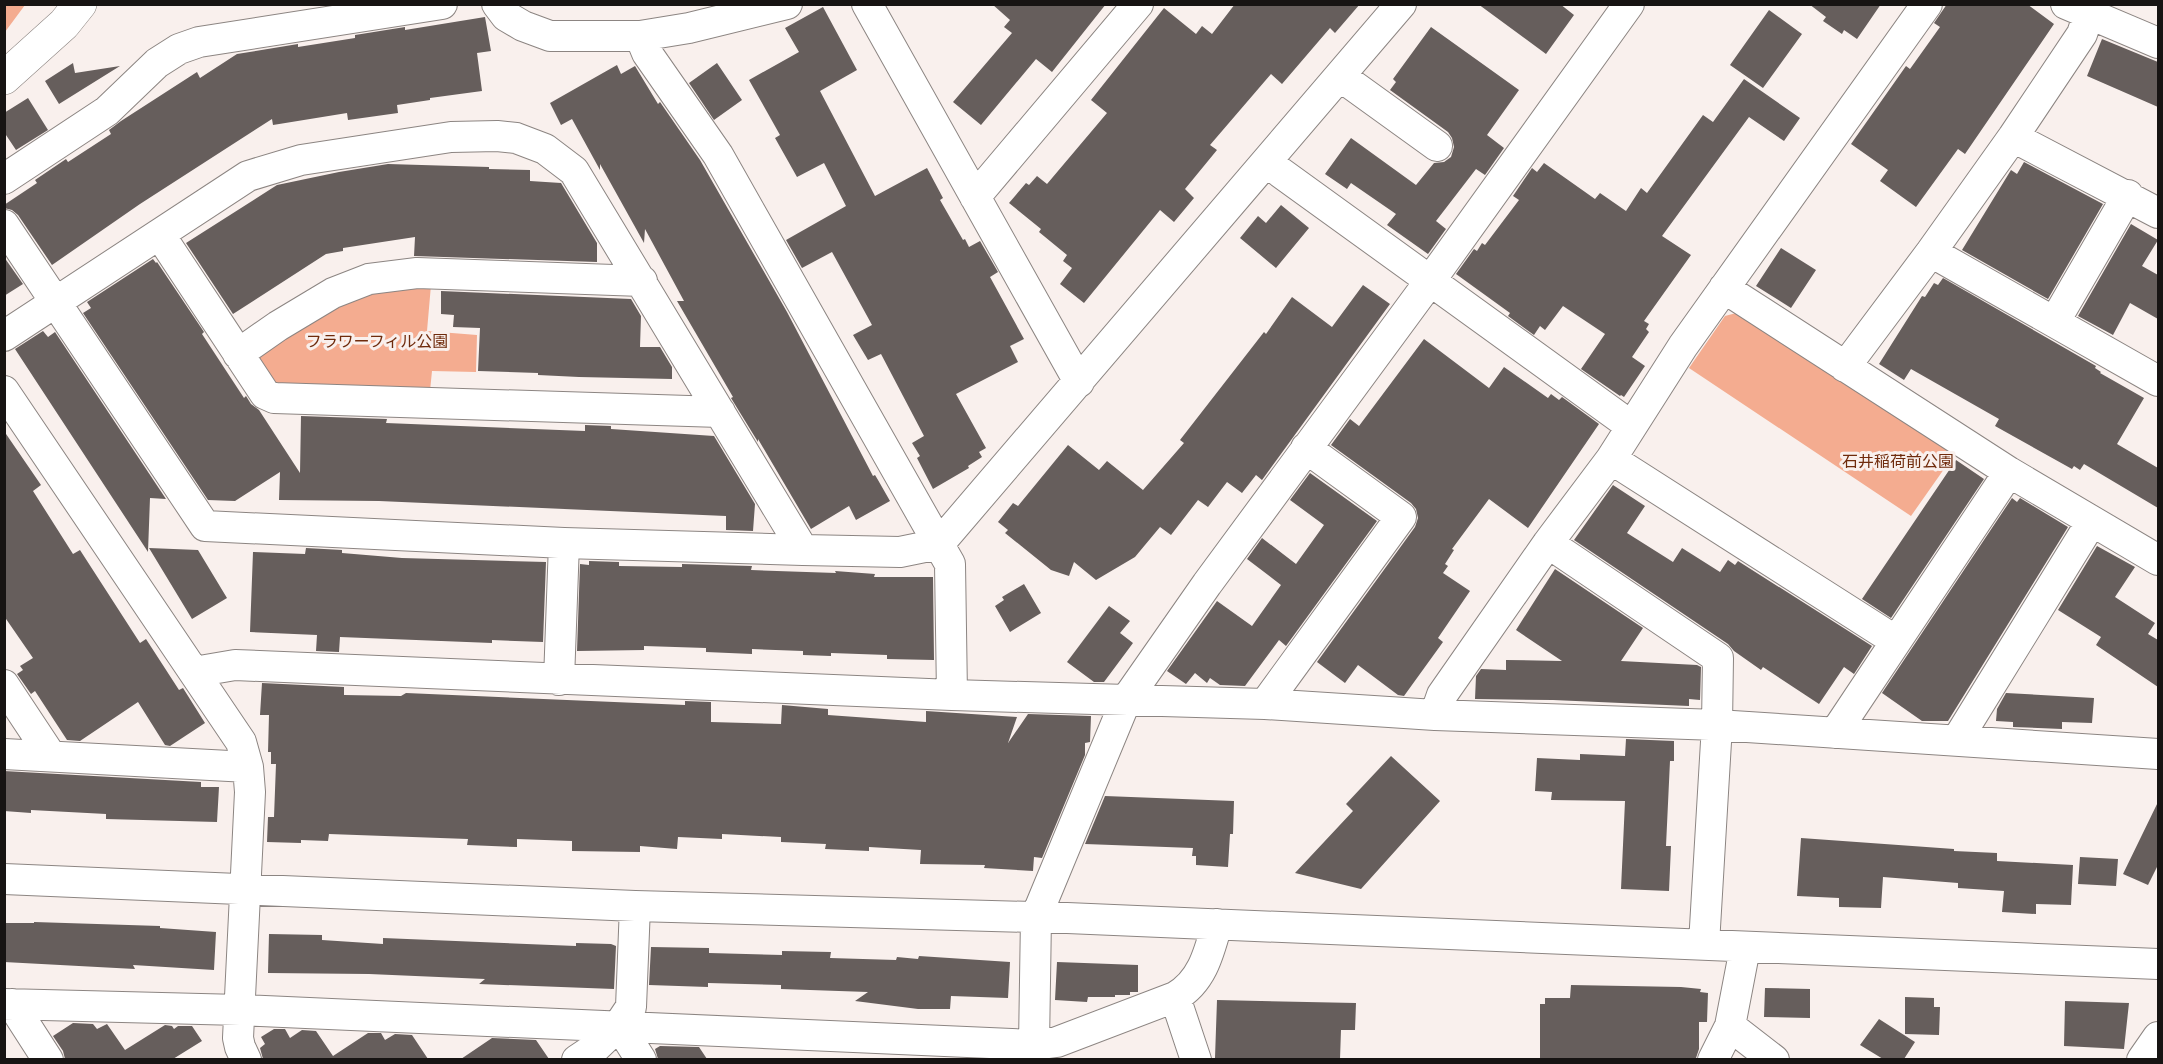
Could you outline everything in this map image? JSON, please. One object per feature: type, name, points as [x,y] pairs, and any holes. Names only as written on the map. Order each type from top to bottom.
[{"type":"main road","points":[[4,78],[64,24],[80,4]]},
{"type":"street","points":[[4,179],[107,111],[157,63],[179,49],[199,42],[442,4]]},
{"type":"street","points":[[497,4],[506,16],[523,27],[550,36],[640,36],[689,28],[787,4]]},
{"type":"street","points":[[867,4],[1079,382]]},
{"type":"street","points":[[975,197],[1138,4]]},
{"type":"street","points":[[1037,1052],[1036,917],[1126,700],[1629,4]]},
{"type":"street","points":[[1435,715],[1442,695],[1548,543],[1611,459],[1683,345],[1927,4]]},
{"type":"street","points":[[4,225],[205,526],[564,543],[900,552],[939,544],[1399,5]]},
{"type":"street","points":[[1845,367],[2013,137],[2082,34],[2082,8],[2158,43]]},
{"type":"street","points":[[640,36],[646,53],[718,155],[950,564],[952,695]]},
{"type":"street","points":[[1340,76],[1437,146]]},
{"type":"street","points":[[4,336],[248,176],[301,160],[451,137],[516,138],[545,149],[574,171],[803,550]]},
{"type":"street","points":[[2013,137],[2128,195],[2158,213]]},
{"type":"street","points":[[1266,162],[1631,426]]},
{"type":"street","points":[[2055,321],[2128,195]]},
{"type":"street","points":[[160,235],[265,394],[274,398],[720,412]]},
{"type":"street","points":[[1931,252],[2157,377]]},
{"type":"street","points":[[238,354],[278,326],[333,293],[369,279],[417,273],[642,281]]},
{"type":"street","points":[[1724,288],[2009,472],[2158,560]]},
{"type":"street","points":[[4,391],[241,742],[248,767],[250,792],[238,1038],[246,1059]]},
{"type":"street","points":[[1265,704],[1401,517],[1306,448]]},
{"type":"street","points":[[1611,459],[1896,641]]},
{"type":"street","points":[[1835,733],[2009,472]]},
{"type":"street","points":[[1957,740],[2092,521]]},
{"type":"street","points":[[559,680],[564,543]]},
{"type":"street","points":[[1548,543],[1718,658],[1718,725],[1704,944]]},
{"type":"street","points":[[194,672],[235,665],[952,695],[1265,704],[1435,715],[1718,725],[2158,754]]},
{"type":"street","points":[[4,685],[51,756]]},
{"type":"street","points":[[4,754],[248,767]]},
{"type":"street","points":[[4,879],[635,906],[1217,924],[2158,964]]},
{"type":"street","points":[[577,1059],[595,1048],[619,1025],[631,1007],[635,906]]},
{"type":"street","points":[[8,1004],[240,1010],[619,1025],[822,1048],[1037,1052],[1185,992],[1207,958],[1217,924]]},
{"type":"street","points":[[1713,1059],[1730,1026],[1745,948]]},
{"type":"street","points":[[1174,997],[1196,1059]]},
{"type":"street","points":[[8,1004],[48,1059]]},
{"type":"street","points":[[619,1025],[641,1059]]},
{"type":"street","points":[[1730,1026],[1774,1059]]},
{"type":"street","points":[[2142,1059],[2158,1037]]},
{"type":"green space","points":[[4,5],[25,5],[5,32]]},
{"type":"green space","name":"フラワーフィル公園","points":[[431,285],[427,331],[477,335],[476,372],[432,371],[430,391],[285,388],[267,380],[258,366],[261,351],[337,301],[374,288]]},
{"type":"green space","name":"石井稲荷前公園","points":[[1740,312],[1956,452],[1911,516],[1689,368],[1725,316]]},
{"type":"building","points":[[992,4],[1106,4],[1052,72],[1036,59],[981,125],[953,102],[1012,33],[1004,27],[1010,20]]},
{"type":"building","points":[[1235,4],[1360,4],[1335,33],[1330,28],[1282,84],[1271,74],[1210,145],[1217,150],[1185,189],[1194,198],[1174,222],[1160,210],[1084,303],[1060,284],[1072,268],[1063,261],[1067,255],[1039,232],[1041,229],[1009,203],[1026,183],[1029,185],[1037,176],[1047,184],[1107,113],[1091,100],[1164,8],[1196,34],[1202,26],[1212,34]]},
{"type":"building","points":[[1478,4],[1560,4],[1574,15],[1546,54]]},
{"type":"building","points":[[1809,4],[1881,4],[1857,39],[1844,30],[1842,34],[1823,21],[1826,17]]},
{"type":"building","points":[[1947,4],[2027,4],[2054,24],[1965,154],[1958,149],[1916,207],[1880,181],[1888,170],[1851,144],[1906,66],[1910,69],[1940,27],[1934,23]]},
{"type":"building","points":[[823,7],[857,70],[820,91],[875,196],[927,168],[943,198],[940,200],[963,240],[965,239],[969,247],[980,241],[998,272],[990,277],[1024,339],[1010,346],[1018,362],[956,394],[986,448],[979,452],[982,457],[968,466],[969,468],[933,489],[917,458],[920,456],[912,443],[924,436],[881,354],[868,360],[853,335],[872,325],[832,252],[802,268],[786,240],[846,206],[824,163],[797,177],[775,138],[780,135],[749,80],[799,52],[785,28]]},
{"type":"building","points":[[1769,10],[1802,34],[1763,88],[1730,65]]},
{"type":"building","points":[[485,17],[491,51],[477,53],[482,91],[397,105],[398,113],[348,120],[347,113],[273,125],[272,119],[140,204],[52,265],[18,215],[4,208],[4,205],[37,183],[35,180],[66,159],[68,162],[111,134],[109,130],[121,121],[197,72],[200,78],[237,54],[298,44],[298,47],[355,38],[355,35],[405,27],[405,30]]},
{"type":"building","points":[[1431,27],[1519,90],[1487,135],[1504,148],[1485,175],[1476,169],[1436,221],[1446,229],[1428,254],[1387,225],[1396,214],[1351,183],[1347,189],[1325,174],[1351,138],[1416,185],[1434,163],[1444,162],[1451,157],[1454,147],[1448,132],[1390,90],[1396,82],[1393,79]]},
{"type":"building","points":[[2102,39],[2158,62],[2158,107],[2087,76]]},
{"type":"building","points":[[73,63],[75,73],[120,66],[59,104],[45,81]]},
{"type":"building","points":[[717,63],[742,100],[714,120],[689,83]]},
{"type":"building","points":[[617,65],[621,74],[635,66],[658,104],[660,102],[700,160],[787,312],[873,476],[875,475],[890,501],[856,520],[849,506],[811,529],[731,398],[733,397],[677,301],[684,301],[645,229],[644,243],[572,119],[561,125],[550,103]]},
{"type":"building","points":[[1744,79],[1800,118],[1784,141],[1749,117],[1662,236],[1691,255],[1644,321],[1649,324],[1646,329],[1649,332],[1632,357],[1645,366],[1624,397],[1581,369],[1605,334],[1563,306],[1545,330],[1540,326],[1534,335],[1508,316],[1510,313],[1456,274],[1474,249],[1477,251],[1482,243],[1485,245],[1519,200],[1513,196],[1532,168],[1537,172],[1544,163],[1595,199],[1600,193],[1626,211],[1641,188],[1647,193],[1703,115],[1713,122]]},
{"type":"building","points":[[28,98],[48,130],[16,150],[4,132],[4,113]]},
{"type":"building","points":[[2024,162],[2103,204],[2048,299],[1962,250],[2011,170],[2017,174]]},
{"type":"building","points":[[388,164],[530,170],[530,181],[561,183],[597,243],[597,262],[414,256],[415,237],[343,248],[343,251],[326,254],[233,314],[186,243],[277,185]]},
{"type":"building","points":[[1281,205],[1309,228],[1276,268],[1240,238],[1258,216],[1266,223]]},
{"type":"building","points":[[2131,224],[2158,240],[2142,266],[2158,275],[2158,319],[2130,303],[2113,335],[2078,316]]},
{"type":"building","points":[[1781,248],[1816,270],[1791,308],[1756,286]]},
{"type":"building","points":[[4,257],[23,284],[4,296]]},
{"type":"building","points":[[153,259],[204,332],[202,334],[244,398],[246,396],[259,410],[300,473],[301,416],[387,419],[386,423],[585,431],[585,425],[611,426],[611,429],[714,436],[755,504],[753,531],[726,530],[726,516],[379,501],[279,500],[280,472],[235,501],[208,500],[83,313],[91,308],[87,302]]},
{"type":"building","points":[[1943,278],[2096,366],[2095,368],[2100,373],[2144,398],[2117,444],[2158,468],[2158,508],[2084,464],[2080,470],[2074,466],[2072,469],[1995,426],[1999,419],[1911,369],[1904,380],[1879,364],[1922,296],[1925,297],[1934,283],[1938,285]]},
{"type":"building","points":[[1363,285],[1390,304],[1262,480],[1256,475],[1242,493],[1227,482],[1208,507],[1198,500],[1171,535],[1160,527],[1135,557],[1096,580],[1074,562],[1069,576],[1051,570],[1005,533],[1008,530],[998,522],[1013,503],[1018,506],[1068,445],[1099,470],[1107,461],[1143,490],[1184,443],[1180,440],[1264,332],[1266,334],[1292,297],[1332,327]]},
{"type":"building","points":[[441,291],[631,299],[641,316],[640,347],[660,347],[672,367],[672,379],[579,377],[478,371],[480,328],[453,327],[454,315],[441,314]]},
{"type":"building","points":[[43,331],[48,337],[55,332],[166,499],[150,498],[148,552],[15,349]]},
{"type":"building","points":[[1424,339],[1489,388],[1504,367],[1548,398],[1551,394],[1559,400],[1562,397],[1599,424],[1528,528],[1489,499],[1452,549],[1454,550],[1445,564],[1448,566],[1443,573],[1470,591],[1438,638],[1443,642],[1404,696],[1398,695],[1358,665],[1345,683],[1317,662],[1415,527],[1418,518],[1416,509],[1411,503],[1331,445],[1350,419],[1359,426]]},
{"type":"building","points":[[4,431],[41,485],[33,491],[73,554],[80,550],[140,643],[146,639],[179,690],[183,688],[205,723],[170,746],[165,745],[138,702],[80,741],[67,740],[35,691],[31,694],[17,674],[23,670],[20,666],[33,658],[4,616]]},
{"type":"building","points":[[1956,460],[1984,479],[1891,618],[1862,599]]},
{"type":"building","points":[[1310,473],[1377,521],[1286,646],[1279,640],[1245,686],[1220,685],[1210,678],[1207,683],[1195,673],[1186,684],[1167,671],[1217,601],[1252,626],[1281,585],[1247,559],[1262,538],[1296,564],[1324,525],[1290,500]]},
{"type":"building","points":[[1613,485],[1645,506],[1627,533],[1673,562],[1682,548],[1720,572],[1728,560],[1735,565],[1738,561],[1872,646],[1854,674],[1844,667],[1819,704],[1763,667],[1761,670],[1728,644],[1574,540]]},
{"type":"building","points":[[2012,498],[2017,502],[2020,498],[2068,527],[1948,721],[1922,721],[1882,693]]},
{"type":"building","points":[[2097,546],[2135,567],[2115,597],[2155,623],[2148,634],[2158,640],[2158,687],[2096,645],[2101,637],[2058,610]]},
{"type":"building","points":[[149,548],[198,550],[227,598],[192,619]]},
{"type":"building","points":[[306,548],[402,558],[546,562],[543,642],[492,640],[492,643],[340,637],[339,652],[316,651],[317,635],[250,632],[253,552],[305,554]]},
{"type":"building","points":[[589,561],[619,562],[619,566],[682,567],[682,564],[752,566],[751,570],[836,573],[835,571],[875,574],[874,577],[933,577],[934,660],[887,659],[887,655],[831,653],[831,656],[803,655],[803,651],[752,649],[752,654],[706,652],[706,648],[644,646],[644,650],[577,651],[580,564],[589,565]]},
{"type":"building","points":[[1555,569],[1643,628],[1621,661],[1701,667],[1700,700],[1689,699],[1689,706],[1475,699],[1476,676],[1481,669],[1506,670],[1506,660],[1562,661],[1516,630]]},
{"type":"building","points":[[1024,584],[1041,613],[1010,632],[995,606],[1004,600],[1002,597]]},
{"type":"building","points":[[1109,606],[1130,621],[1120,633],[1133,643],[1104,682],[1094,682],[1067,662]]},
{"type":"building","points":[[262,683],[344,687],[344,695],[401,696],[406,693],[685,705],[685,701],[711,702],[711,722],[781,724],[782,705],[828,709],[828,715],[926,722],[926,711],[1017,717],[1008,743],[1028,714],[1091,716],[1090,742],[1085,743],[1085,755],[1042,858],[1034,857],[1033,871],[984,868],[985,865],[920,864],[921,850],[869,847],[869,851],[825,849],[826,844],[781,842],[781,837],[722,834],[722,839],[678,837],[677,849],[640,846],[640,852],[572,851],[572,841],[517,839],[517,847],[467,845],[468,839],[329,834],[328,841],[267,842],[268,817],[274,817],[276,764],[271,764],[271,752],[268,752],[269,715],[260,715]]},
{"type":"building","points":[[2006,693],[2094,698],[2092,723],[2062,722],[2062,729],[2013,727],[2013,722],[1996,721],[1997,709]]},
{"type":"building","points":[[1626,739],[1674,741],[1674,761],[1670,761],[1666,846],[1671,846],[1669,891],[1621,889],[1625,801],[1551,800],[1552,792],[1535,791],[1537,758],[1580,760],[1580,754],[1625,756]]},
{"type":"building","points":[[1391,756],[1440,801],[1361,889],[1295,873],[1353,811],[1346,804]]},
{"type":"building","points":[[4,771],[201,782],[201,787],[219,787],[217,822],[106,819],[106,814],[4,811]]},
{"type":"building","points":[[1105,796],[1234,801],[1233,834],[1230,834],[1228,867],[1196,865],[1196,856],[1192,856],[1193,848],[1085,844]]},
{"type":"building","points":[[2158,802],[2158,865],[2148,885],[2123,874]]},
{"type":"building","points":[[1801,838],[1997,853],[1997,861],[2073,865],[2071,905],[2036,904],[2036,914],[2002,912],[2004,891],[1958,888],[1958,883],[1883,877],[1881,908],[1839,907],[1839,898],[1797,896]]},
{"type":"building","points":[[2080,857],[2118,859],[2116,886],[2078,884]]},
{"type":"building","points":[[4,923],[160,926],[160,928],[216,932],[214,970],[133,965],[135,969],[4,962]]},
{"type":"building","points":[[269,934],[322,935],[322,940],[383,944],[383,938],[576,946],[576,943],[611,944],[616,946],[614,989],[479,984],[485,979],[268,973]]},
{"type":"building","points":[[651,947],[709,948],[709,953],[782,955],[782,951],[831,952],[830,958],[896,960],[897,957],[918,959],[919,956],[1010,962],[1008,998],[951,996],[950,1009],[918,1009],[855,1001],[868,992],[781,989],[781,985],[708,983],[708,987],[649,985]]},
{"type":"building","points":[[1057,962],[1138,965],[1138,992],[1130,992],[1130,995],[1115,995],[1115,997],[1088,997],[1087,1002],[1055,1000]]},
{"type":"building","points":[[1571,985],[1681,987],[1701,989],[1700,992],[1708,993],[1707,1022],[1699,1022],[1699,1049],[1696,1058],[1540,1059],[1540,1004],[1545,1004],[1545,998],[1570,998]]},
{"type":"building","points":[[1765,988],[1810,989],[1810,1018],[1764,1017]]},
{"type":"building","points":[[1905,997],[1934,998],[1934,1007],[1940,1007],[1939,1035],[1905,1034]]},
{"type":"building","points":[[1217,1000],[1356,1003],[1355,1030],[1341,1030],[1340,1059],[1215,1058]]},
{"type":"building","points":[[2065,1001],[2129,1003],[2124,1049],[2064,1046]]},
{"type":"building","points":[[1879,1019],[1915,1042],[1904,1059],[1883,1059],[1860,1045]]},
{"type":"building","points":[[73,1023],[93,1024],[97,1029],[107,1024],[125,1050],[165,1025],[172,1026],[174,1029],[178,1026],[192,1026],[202,1041],[173,1059],[65,1059],[63,1051],[53,1036]]},
{"type":"building","points":[[274,1029],[285,1029],[290,1038],[302,1030],[316,1031],[333,1056],[368,1033],[381,1033],[385,1040],[395,1034],[412,1035],[428,1059],[263,1059],[260,1048],[265,1044],[261,1037]]},
{"type":"building","points":[[492,1038],[536,1040],[549,1059],[461,1059]]},
{"type":"building","points":[[660,1046],[699,1047],[707,1059],[658,1059],[655,1049]]}]
